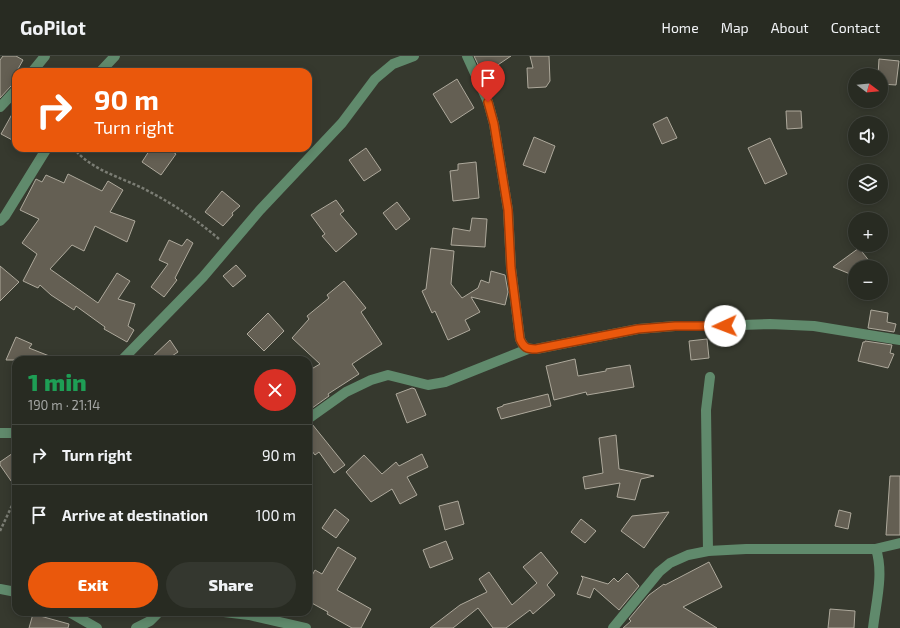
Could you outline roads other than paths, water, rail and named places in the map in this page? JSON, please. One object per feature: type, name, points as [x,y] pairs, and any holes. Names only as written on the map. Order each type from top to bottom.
[{"type":"street","points":[[35,68],[45,56]]},
{"type":"street","points":[[104,68],[115,56]]},
{"type":"street","points":[[126,356],[202,277],[260,210],[342,123],[375,79],[393,64],[414,56]]},
{"type":"street","points":[[467,56],[488,102],[494,124],[508,210],[511,268],[520,339],[523,346],[528,349]]},
{"type":"street","points":[[0,107],[12,94]]},
{"type":"street","points":[[0,221],[5,216],[45,152]]},
{"type":"street","points":[[312,416],[346,392],[371,380],[388,375],[428,385],[445,382],[528,349],[536,349],[638,329],[675,326],[770,324],[814,326],[900,340]]},
{"type":"street","points":[[708,551],[706,410],[710,377]]},
{"type":"street","points":[[0,434],[12,433]]},
{"type":"street","points":[[613,628],[659,572],[670,563],[688,555],[708,551],[876,548],[900,543]]},
{"type":"street","points":[[873,628],[880,570],[876,548]]},
{"type":"street","points":[[0,589],[12,591]]},
{"type":"street","points":[[75,616],[97,628]]},
{"type":"street","points":[[136,628],[150,621],[155,616]]},
{"type":"street","points":[[253,616],[306,628]]}]
